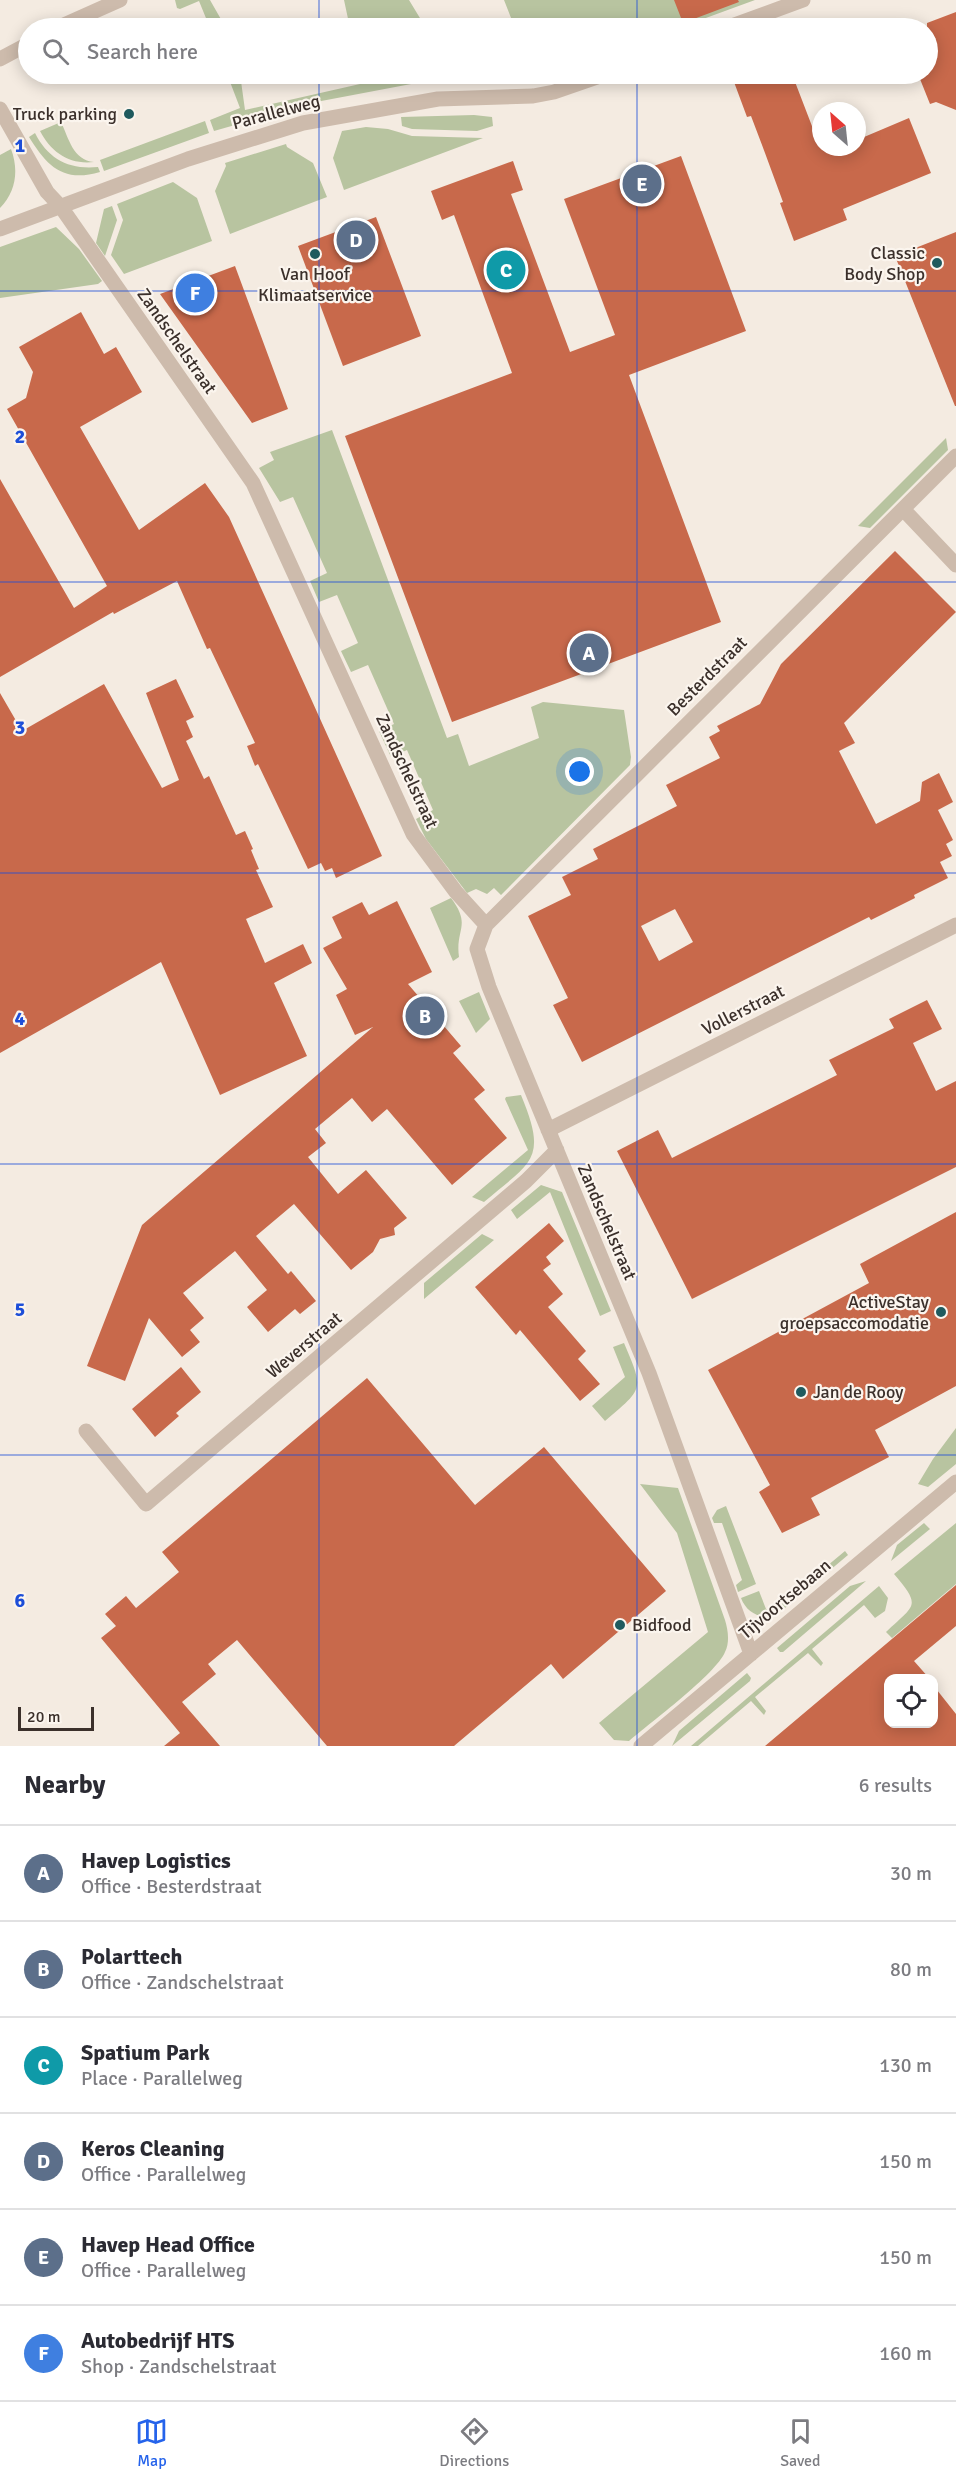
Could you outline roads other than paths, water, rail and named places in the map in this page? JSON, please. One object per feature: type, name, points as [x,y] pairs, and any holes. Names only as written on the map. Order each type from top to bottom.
[{"type":"street","points":[[80,18],[120,0]]},
{"type":"street","points":[[754,18],[803,0]]},
{"type":"street","points":[[0,59],[18,49]]},
{"type":"street","name":"Parallelweg","points":[[0,229],[198,156],[303,123],[438,99],[533,96],[577,84]]},
{"type":"street","name":"Zandschelstraat","points":[[0,109],[47,192],[61,207],[254,483],[413,834],[456,892],[486,925],[477,949],[489,987],[649,1373],[751,1654]]},
{"type":"street","name":"Besterdstraat","points":[[486,925],[956,456]]},
{"type":"street","points":[[903,509],[956,565]]},
{"type":"street","name":"Vollerstraat","points":[[548,1130],[956,925]]},
{"type":"street","name":"Weverstraat","points":[[86,1431],[146,1504],[526,1181],[557,1150]]},
{"type":"street","name":"Tijvoortsebaan","points":[[641,1746],[956,1482]]},
{"type":"place","name":"Truck parking","points":[[129,114]]},
{"type":"place","name":"Havep Head Office","points":[[642,184]]},
{"type":"place","name":"Keros Cleaning","points":[[356,240]]},
{"type":"place","name":"Van Hoof Klimaatservice","points":[[315,254]]},
{"type":"place","name":"Classic Body Shop","points":[[937,263]]},
{"type":"place","name":"Spatium Park","points":[[506,270]]},
{"type":"place","name":"Autobedrijf HTS","points":[[195,293]]},
{"type":"place","name":"Havep Logistics","points":[[589,653]]},
{"type":"place","name":"Polarttech","points":[[425,1016]]},
{"type":"place","name":"ActiveStay groepsaccomodatie","points":[[941,1312]]},
{"type":"place","name":"Jan de Rooy","points":[[801,1392]]},
{"type":"place","name":"Bidfood","points":[[620,1625]]}]
